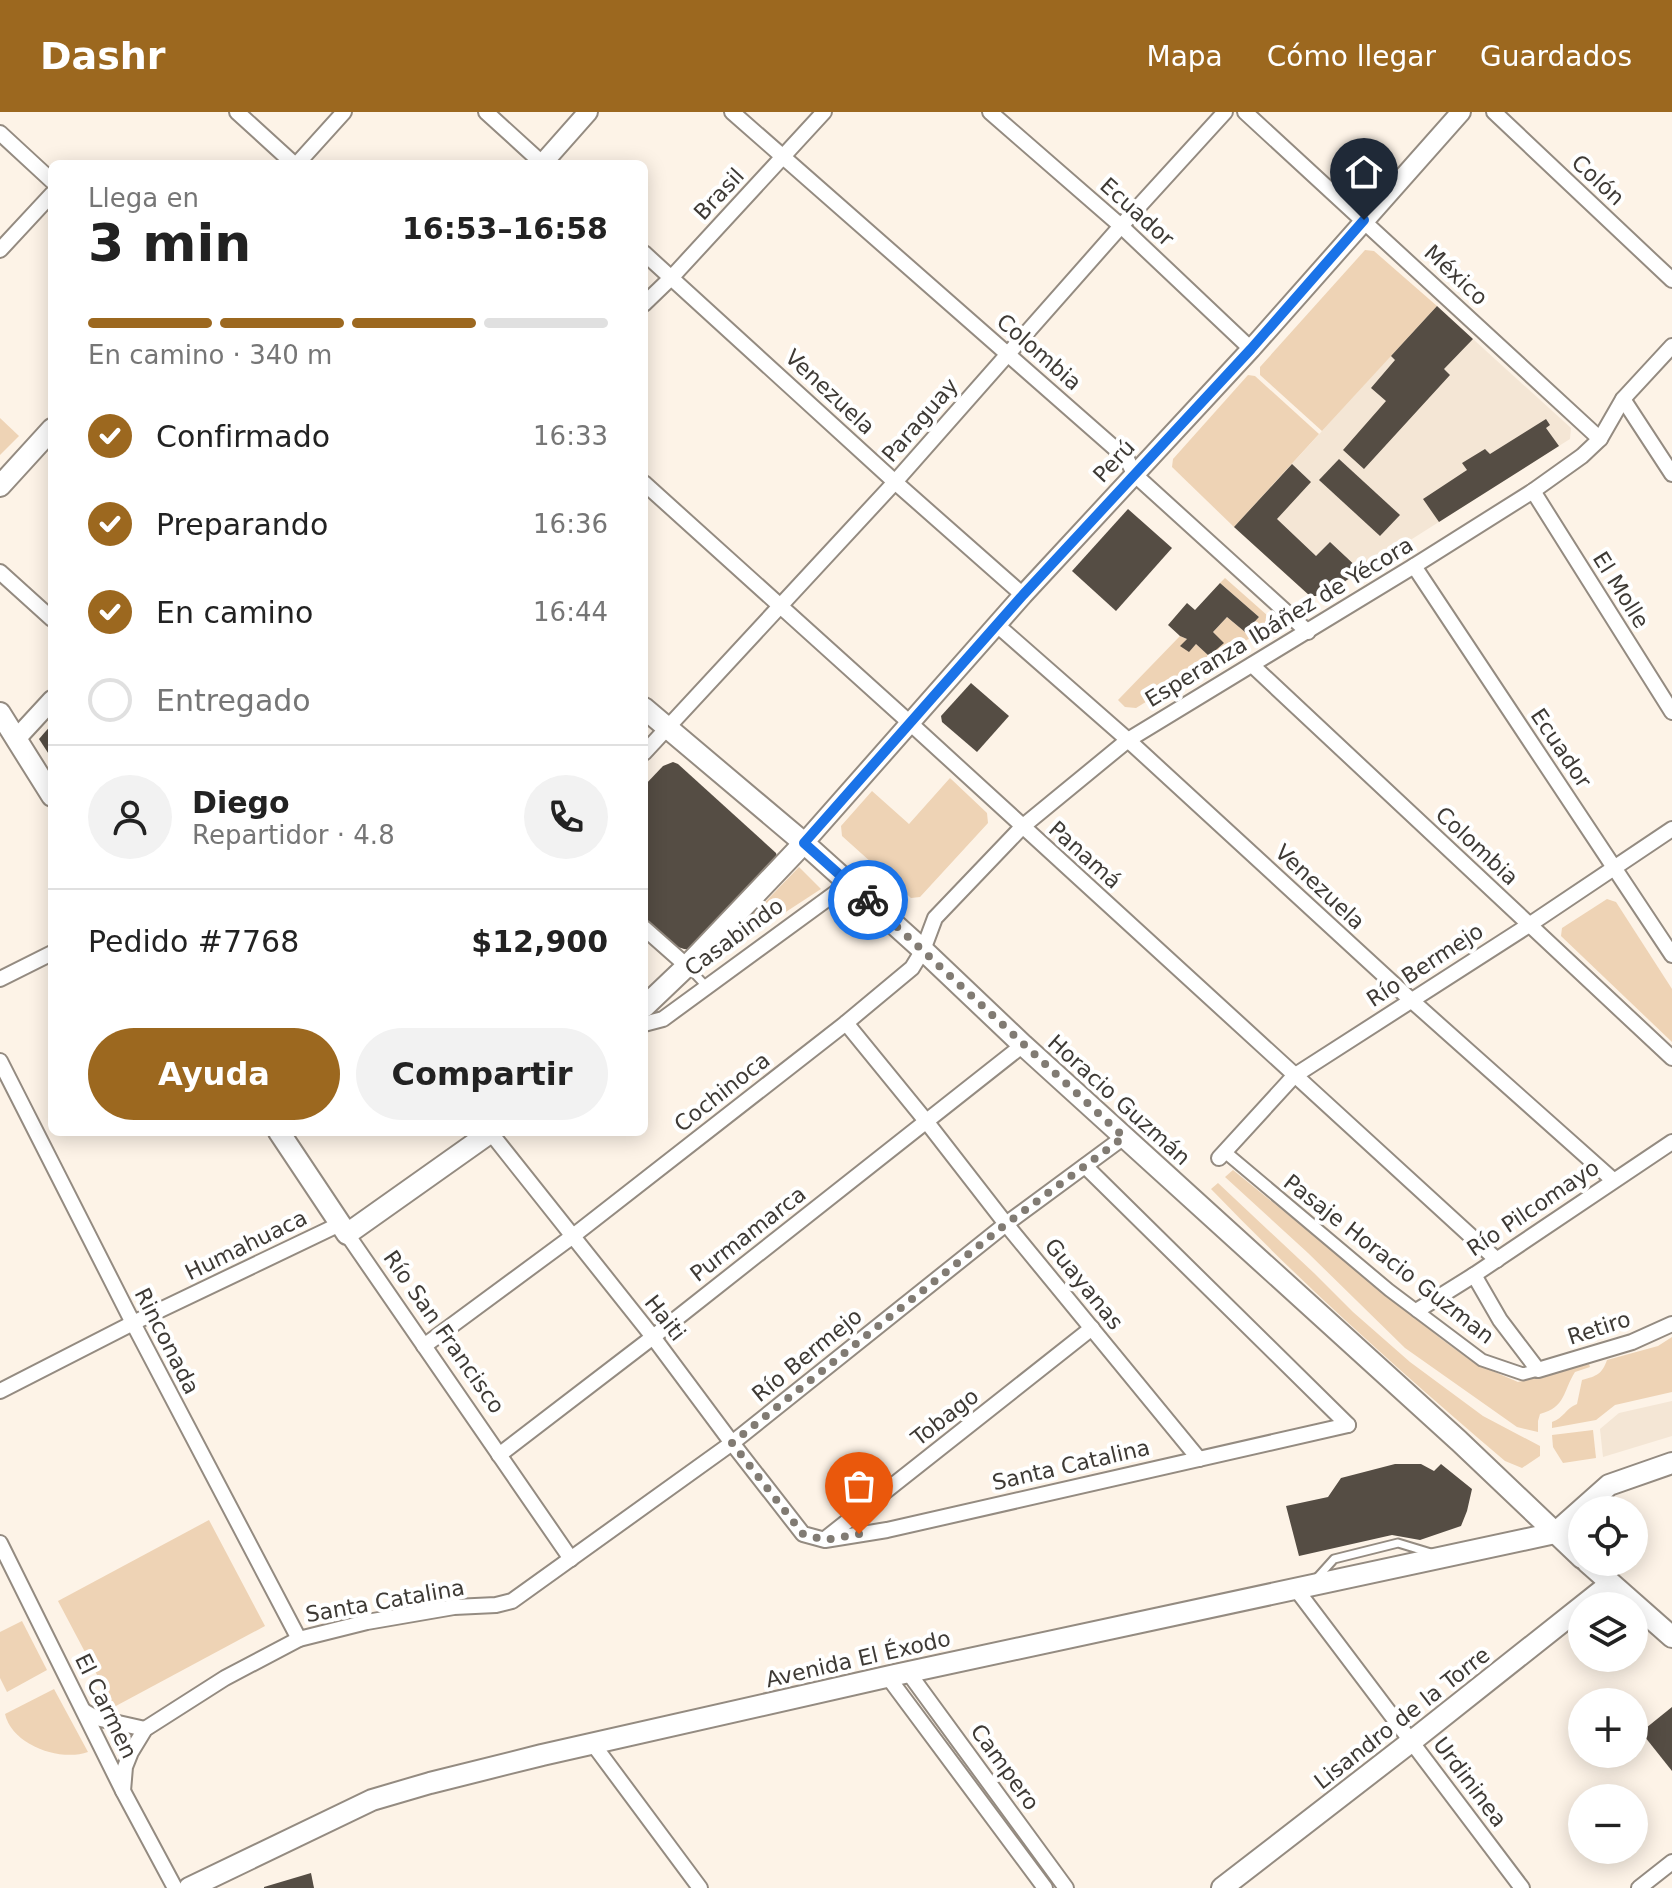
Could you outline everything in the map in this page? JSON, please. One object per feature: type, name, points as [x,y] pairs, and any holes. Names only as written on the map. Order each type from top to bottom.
[{"type":"main road","points":[[0,486],[48,433]]},
{"type":"main road","name":"Horacio Guzmán","points":[[648,711],[804,843],[923,950],[1023,1045],[1521,1498],[1568,1545]]},
{"type":"main road","points":[[0,713],[48,790]]},
{"type":"main road","name":"Casabindo","points":[[648,1003],[804,843]]},
{"type":"main road","name":"Río San Francisco","points":[[282,1136],[344,1229]]},
{"type":"main road","points":[[344,1229],[485,1136]]},
{"type":"main road","points":[[1555,1533],[1609,1485],[1672,1463]]},
{"type":"main road","points":[[1487,1546],[1521,1521],[1521,1498]]},
{"type":"main road","name":"Avenida El Éxodo","points":[[189,1888],[372,1800],[430,1783],[898,1675],[1555,1533]]},
{"type":"main road","points":[[1602,1576],[1672,1637]]},
{"type":"main road","name":"Lisandro de la Torre","points":[[1222,1888],[1610,1584]]},
{"type":"street","points":[[237,112],[291,160]]},
{"type":"street","points":[[299,160],[344,112]]},
{"type":"street","points":[[486,112],[538,160]]},
{"type":"street","points":[[546,160],[588,112]]},
{"type":"street","name":"Colombia","points":[[732,112],[1127,459],[1134,474],[1308,632]]},
{"type":"street","name":"Brasil","points":[[648,300],[824,112]]},
{"type":"street","name":"Ecuador","points":[[990,112],[1121,226],[1251,349]]},
{"type":"street","name":"Paraguay","points":[[648,749],[895,482],[1225,112]]},
{"type":"street","name":"México","points":[[1245,112],[1600,439]]},
{"type":"street","name":"Perú","points":[[804,843],[1023,595],[1251,349],[1461,112]]},
{"type":"street","name":"Colón","points":[[1494,112],[1672,280]]},
{"type":"street","points":[[0,133],[48,177]]},
{"type":"street","points":[[0,250],[48,198]]},
{"type":"street","name":"Venezuela","points":[[648,256],[1023,595]]},
{"type":"street","name":"Esperanza Ibáñez de Yécora","points":[[923,950],[935,918],[1022,827],[1128,740],[1414,566],[1533,491],[1582,456],[1600,439],[1623,399],[1672,346]]},
{"type":"street","points":[[1623,399],[1672,474]]},
{"type":"street","name":"Panamá","points":[[648,487],[1497,1260]]},
{"type":"street","name":"El Molle","points":[[1533,491],[1672,712]]},
{"type":"street","name":"Ecuador","points":[[1414,566],[1672,955]]},
{"type":"street","points":[[0,572],[48,615]]},
{"type":"street","name":"Venezuela","points":[[997,625],[1613,1180]]},
{"type":"street","name":"Colombia","points":[[1252,665],[1672,1058]]},
{"type":"street","points":[[16,739],[48,704]]},
{"type":"street","name":"Río Bermejo","points":[[1222,1155],[1294,1076],[1672,829]]},
{"type":"street","name":"Casabindo","points":[[648,1023],[663,1019],[849,883]]},
{"type":"street","points":[[648,932],[687,966]]},
{"type":"street","name":"Cochinoca","points":[[424,1346],[573,1236],[846,1023],[912,968],[923,950]]},
{"type":"street","points":[[0,979],[48,955]]},
{"type":"street","name":"Guayanas","points":[[846,1023],[1199,1459]]},
{"type":"street","name":"Purmamarca","points":[[499,1455],[1023,1045]]},
{"type":"street","name":"Rinconada","points":[[0,1061],[299,1639]]},
{"type":"street","name":"Haiti","points":[[494,1136],[803,1534]]},
{"type":"street","name":"Río Bermejo","points":[[512,1601],[732,1443],[1006,1224],[1124,1137]]},
{"type":"street","name":"Río Pilcomayo","points":[[1418,1310],[1672,1142]]},
{"type":"street","name":"Pasaje Horacio Guzman","points":[[1222,1155],[1389,1290],[1482,1360],[1523,1374],[1538,1370]]},
{"type":"street","name":"Santa Catalina","points":[[803,1534],[825,1540],[902,1526],[1348,1425],[1085,1166]]},
{"type":"street","name":"Humahuaca","points":[[0,1391],[133,1323],[344,1229]]},
{"type":"street","name":"Río San Francisco","points":[[344,1229],[571,1559]]},
{"type":"street","points":[[1474,1275],[1500,1320],[1538,1370]]},
{"type":"street","name":"Retiro","points":[[1538,1370],[1632,1342],[1672,1324]]},
{"type":"street","name":"Tobago","points":[[825,1540],[1092,1328]]},
{"type":"street","name":"El Carmen","points":[[0,1543],[123,1791],[175,1888]]},
{"type":"street","name":"Urdininea","points":[[1303,1587],[1412,1741],[1522,1888]]},
{"type":"street","name":"Santa Catalina","points":[[123,1791],[125,1767],[145,1729],[225,1678],[299,1639],[367,1622],[512,1601]]},
{"type":"street","name":"Campero","points":[[898,1675],[1045,1888]]},
{"type":"street","name":"Campero","points":[[898,1675],[1066,1888]]},
{"type":"street","points":[[84,1711],[96,1718],[145,1729]]},
{"type":"street","points":[[593,1744],[700,1888]]},
{"type":"street","points":[[1639,1888],[1672,1862]]},
{"type":"lane","points":[[687,966],[707,987]]},
{"type":"shaded area","points":[[1365,250],[1374,251],[1437,306],[1322,431],[1260,375],[1260,367]]},
{"type":"shaded area","points":[[1408,337],[1473,339],[1571,428],[1570,439],[1322,596],[1310,596],[1234,527]]},
{"type":"shaded area","points":[[1248,375],[1255,376],[1319,434],[1234,527],[1172,467],[1173,459]]},
{"type":"shaded area","points":[[0,418],[19,436],[0,455]]},
{"type":"shaded area","points":[[1225,578],[1268,616],[1268,627],[1136,708],[1125,707],[1118,700],[1180,636],[1187,639],[1181,646],[1189,651],[1196,644],[1209,656],[1223,643],[1213,632],[1227,617],[1245,632],[1259,617],[1220,583]]},
{"type":"shaded area","points":[[950,778],[987,813],[988,823],[920,897],[911,898],[842,836],[841,826],[872,791],[909,824]]},
{"type":"shaded area","points":[[799,867],[821,889],[703,966]]},
{"type":"shaded area","points":[[1607,899],[1616,902],[1672,989],[1672,1042],[1561,936],[1562,928]]},
{"type":"shaded area","points":[[1233,1170],[1474,1363],[1518,1382],[1589,1364],[1590,1367],[1575,1372],[1559,1403],[1540,1414],[1538,1432],[1517,1427],[1405,1348],[1225,1177]]},
{"type":"shaded area","points":[[1218,1183],[1410,1362],[1483,1416],[1540,1446],[1540,1456],[1522,1468],[1505,1461],[1318,1295],[1211,1189]]},
{"type":"shaded area","points":[[1672,1337],[1672,1392],[1615,1405],[1596,1420],[1552,1428],[1552,1422],[1577,1404],[1582,1380],[1598,1374],[1607,1360],[1658,1346]]},
{"type":"shaded area","points":[[1672,1401],[1672,1436],[1603,1457],[1600,1429],[1619,1413]]},
{"type":"shaded area","points":[[1593,1430],[1596,1458],[1563,1463],[1553,1447],[1552,1435]]},
{"type":"shaded area","points":[[209,1520],[265,1626],[114,1707],[58,1601]]},
{"type":"shaded area","points":[[22,1621],[47,1670],[7,1692],[0,1678],[0,1632]]},
{"type":"shaded area","points":[[54,1689],[88,1752],[77,1755],[51,1753],[27,1742],[9,1725],[5,1714]]},
{"type":"building","points":[[1437,306],[1473,339],[1444,369],[1450,375],[1364,469],[1343,450],[1386,401],[1371,388],[1395,360],[1391,356]]},
{"type":"building","points":[[1546,419],[1550,425],[1546,428],[1559,446],[1439,522],[1423,499],[1467,470],[1462,463],[1485,449],[1490,454]]},
{"type":"building","points":[[1339,459],[1400,515],[1380,536],[1319,480]]},
{"type":"building","points":[[1292,464],[1311,482],[1277,519],[1316,556],[1330,542],[1361,571],[1322,596],[1310,596],[1234,527]]},
{"type":"building","points":[[1128,509],[1172,548],[1116,611],[1072,571]]},
{"type":"building","points":[[1220,583],[1259,617],[1245,632],[1227,617],[1213,632],[1224,643],[1209,656],[1196,644],[1189,652],[1180,646],[1187,639],[1168,625],[1187,603],[1195,610]]},
{"type":"building","points":[[971,683],[1009,716],[977,752],[942,722],[941,716]]},
{"type":"building","points":[[48,729],[48,753],[39,739]]},
{"type":"building","points":[[673,762],[678,764],[777,857],[692,950],[675,946],[648,922],[648,782],[663,766]]},
{"type":"building","points":[[1395,1464],[1421,1464],[1434,1471],[1441,1464],[1472,1489],[1461,1526],[1420,1540],[1392,1535],[1299,1556],[1286,1506],[1328,1497],[1341,1478]]},
{"type":"building","points":[[1672,1707],[1672,1771],[1648,1741],[1648,1726]]},
{"type":"building","points":[[311,1873],[314,1888],[264,1888],[264,1887]]},
{"type":"way so far","points":[[859,1534],[825,1540],[803,1534],[732,1443],[1006,1224],[1124,1137],[868,900]]},
{"type":"route","points":[[868,900],[804,843],[1023,595],[1251,349],[1364,220]]}]
